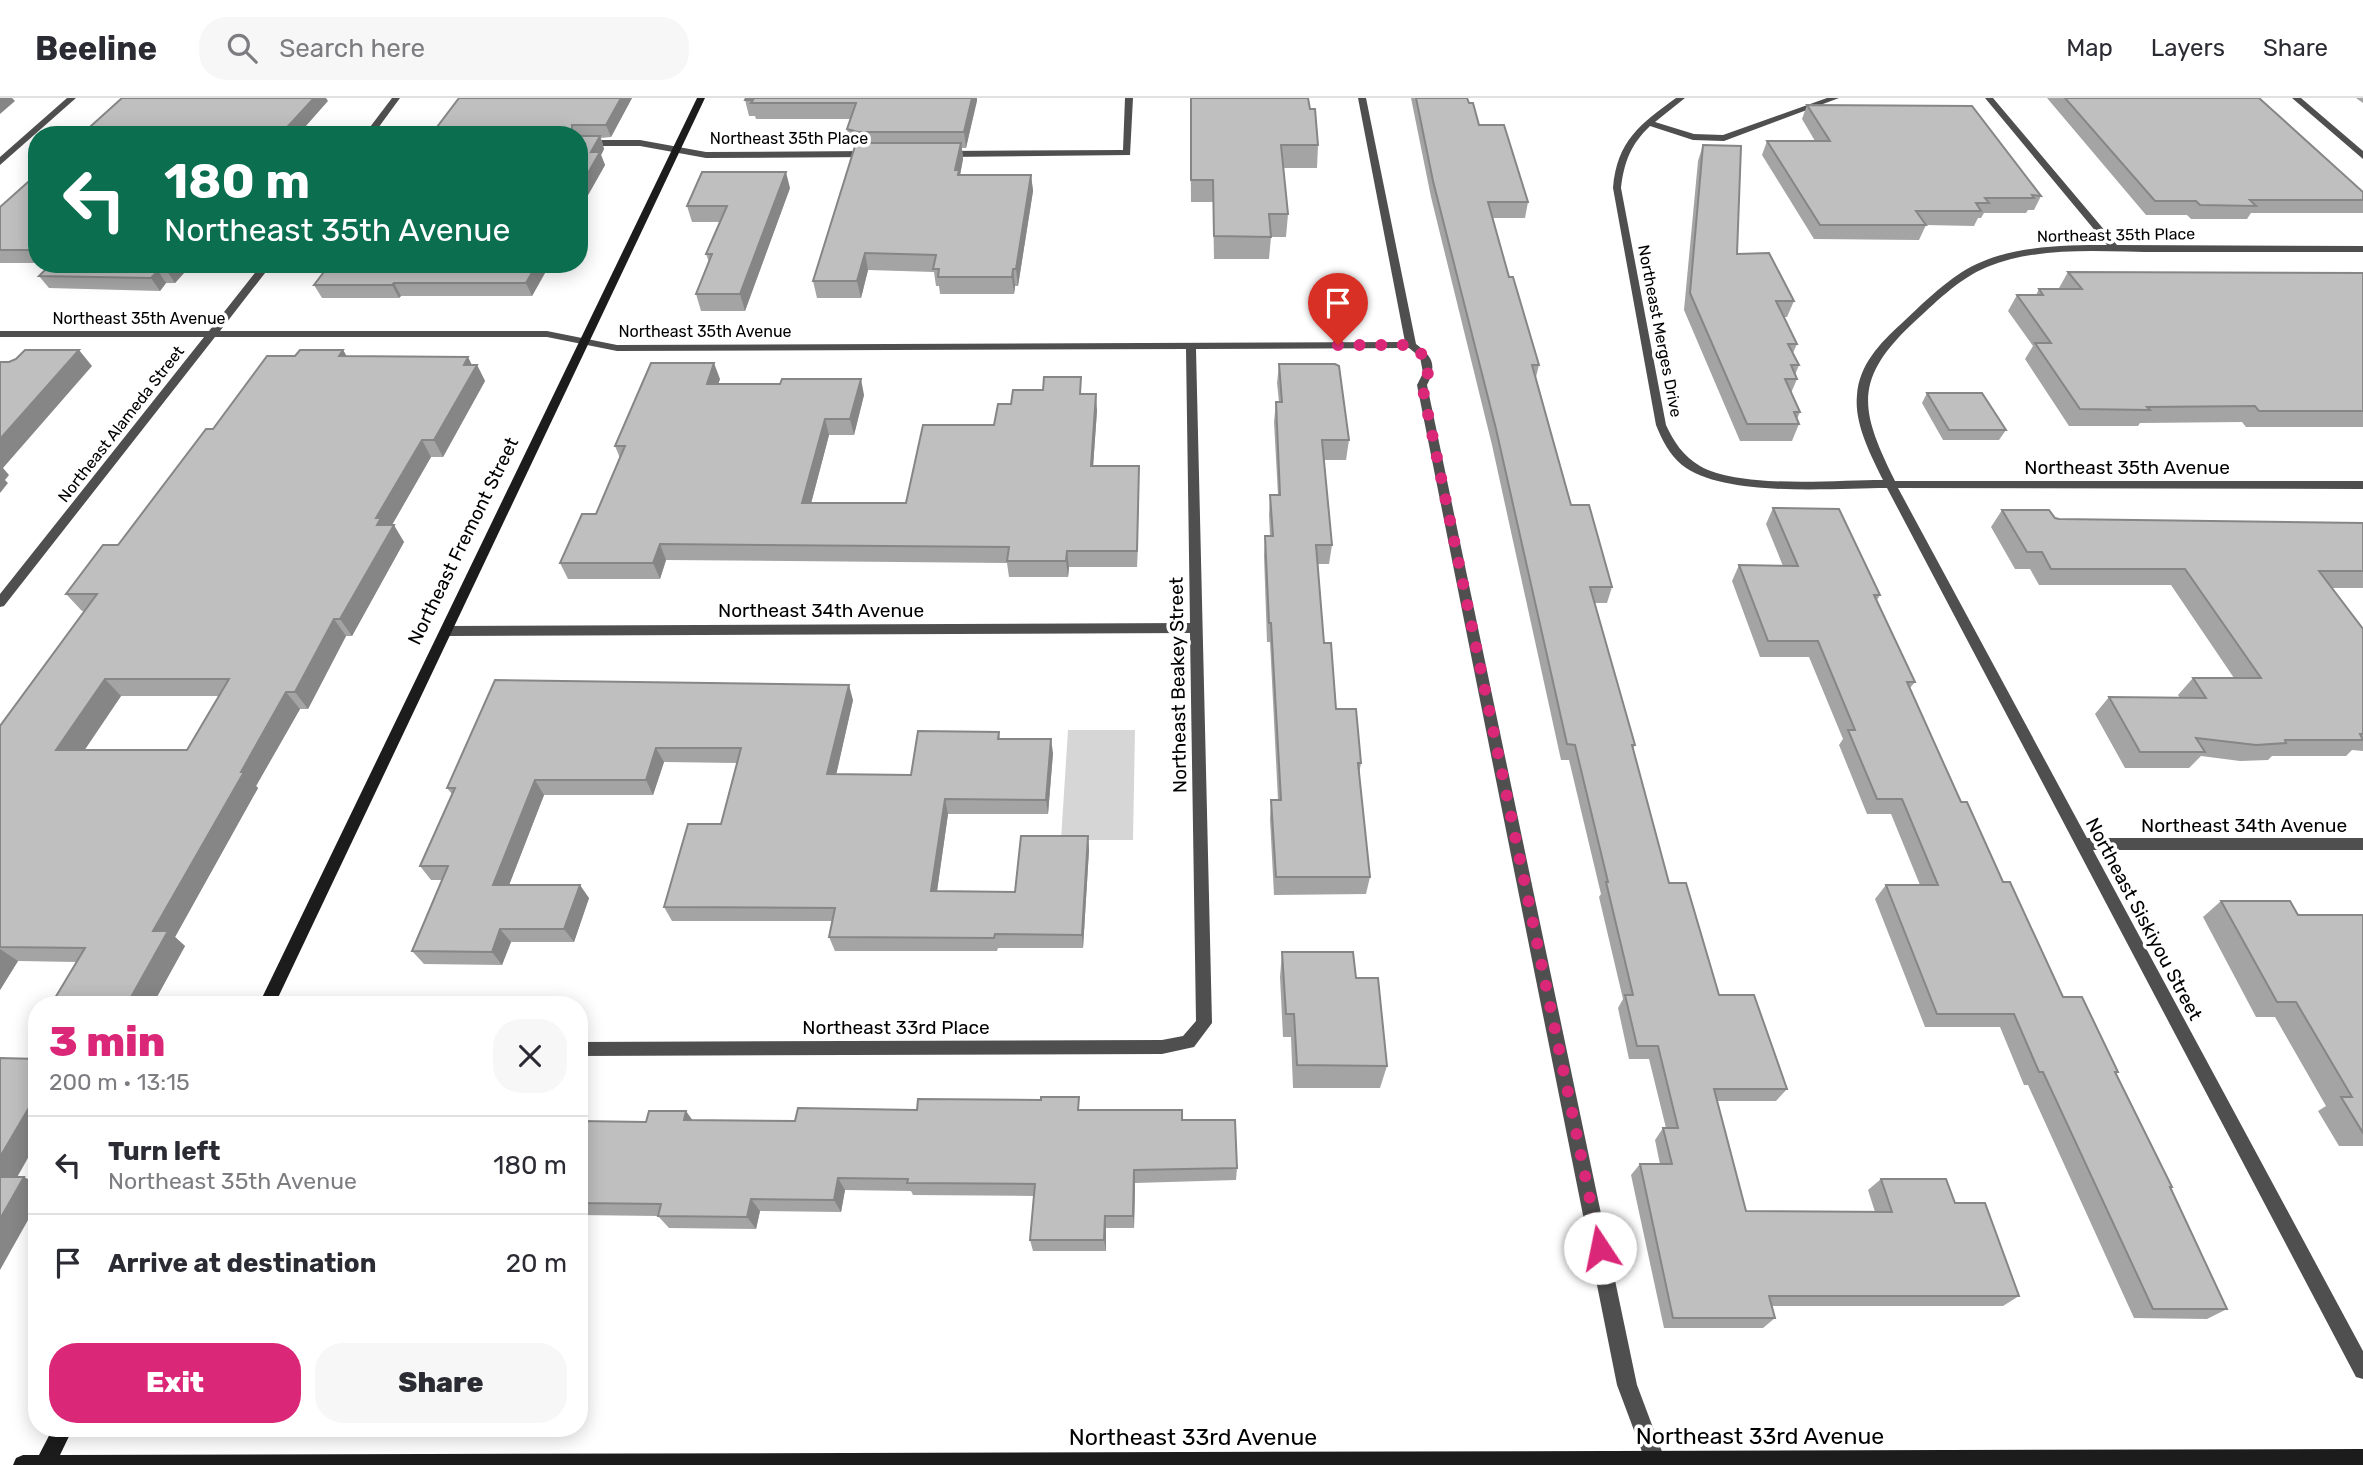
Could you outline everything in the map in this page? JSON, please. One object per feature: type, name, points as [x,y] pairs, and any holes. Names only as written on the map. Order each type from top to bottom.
[{"type":"main road","name":"Northeast Fremont Street","points":[[271,996],[701,98]]},
{"type":"main road","points":[[45,1465],[59,1437]]},
{"type":"main road","name":"Northeast 33rd Avenue","points":[[23,1465],[1657,1463],[2363,1459]]},
{"type":"street","points":[[40,126],[72,98]]},
{"type":"street","points":[[375,126],[396,98]]},
{"type":"street","points":[[937,154],[1127,153],[1129,98]]},
{"type":"street","points":[[1363,98],[1411,345],[1424,356],[1428,373],[1422,385],[1627,1385],[1657,1463]]},
{"type":"street","name":"Northeast Merges Drive","points":[[1681,98],[1648,122],[1626,148],[1620,161],[1617,188],[1661,425],[1668,444],[1681,460],[1697,470],[1737,482],[1891,485]]},
{"type":"street","points":[[1648,122],[1693,138],[1724,138],[1835,98]]},
{"type":"street","points":[[1989,98],[2114,248]]},
{"type":"street","points":[[2296,98],[2363,156]]},
{"type":"street","points":[[0,162],[28,137]]},
{"type":"street","name":"Northeast 35th Place","points":[[588,143],[640,143],[706,155],[882,154]]},
{"type":"street","name":"Northeast 35th Place","points":[[1891,485],[1871,445],[1861,417],[1866,374],[1876,353],[1893,335],[1963,276],[1982,265],[2021,254],[2050,250],[2363,249]]},
{"type":"street","name":"Northeast Alameda Street","points":[[0,603],[260,273]]},
{"type":"street","name":"Northeast 35th Avenue","points":[[0,334],[547,334],[617,348],[1411,345]]},
{"type":"street","name":"Northeast Beakey Street","points":[[1191,346],[1204,1023]]},
{"type":"street","name":"Northeast 35th Avenue","points":[[1891,485],[2363,485]]},
{"type":"street","name":"Northeast Siskiyou Street","points":[[1891,485],[2363,1370]]},
{"type":"street","name":"Northeast 34th Avenue","points":[[446,631],[1196,628]]},
{"type":"street","name":"Northeast 34th Avenue","points":[[2082,845],[2363,844]]},
{"type":"street","name":"Northeast 33rd Place","points":[[588,1049],[1161,1047],[1188,1042],[1204,1023]]},
{"type":"shaded area","points":[[1068,730],[1135,730],[1133,840],[1061,840]]},
{"type":"building","points":[[122,98],[314,98],[288,126],[91,126]]},
{"type":"building","points":[[459,98],[621,98],[606,125],[438,126]]},
{"type":"building","points":[[972,98],[964,132],[858,132],[847,129],[856,103],[751,103],[753,100],[745,100]]},
{"type":"building","points":[[1191,98],[1308,98],[1310,109],[1315,109],[1318,145],[1281,145],[1288,214],[1269,214],[1271,237],[1214,236],[1213,180],[1191,180]]},
{"type":"building","points":[[1416,98],[1467,98],[1469,103],[1473,103],[1479,125],[1504,125],[1528,202],[1488,202],[1509,277],[1513,277],[1539,365],[1532,365],[1571,505],[1589,505],[1612,587],[1590,587],[1635,745],[1632,745],[1669,883],[1686,883],[1719,995],[1754,995],[1787,1089],[1714,1089],[1746,1211],[1892,1212],[1881,1179],[1946,1179],[1955,1203],[1985,1203],[2019,1296],[1769,1296],[1775,1318],[1673,1318],[1640,1164],[1672,1164],[1663,1128],[1678,1128],[1658,1046],[1637,1046],[1625,995],[1633,995],[1608,882],[1575,745],[1567,744],[1496,429],[1433,181]]},
{"type":"building","points":[[2065,98],[2259,98],[2363,192],[2363,200],[2250,200],[2256,206],[2155,201]]},
{"type":"building","points":[[1807,105],[1972,106],[2041,196],[1985,198],[1989,203],[1976,203],[1981,211],[1916,211],[1926,225],[1820,225],[1767,141],[1830,141]]},
{"type":"building","points":[[588,136],[600,136],[591,152],[600,152],[588,173]]},
{"type":"building","points":[[856,143],[961,143],[955,170],[959,170],[958,175],[1031,175],[1016,269],[1013,269],[1012,277],[938,277],[939,269],[933,269],[936,255],[865,253],[857,281],[813,281]]},
{"type":"building","points":[[1703,145],[1741,146],[1737,254],[1769,253],[1794,301],[1776,301],[1797,344],[1788,344],[1799,365],[1791,365],[1797,379],[1785,379],[1800,412],[1794,412],[1799,424],[1747,424],[1690,293]]},
{"type":"building","points":[[702,172],[786,172],[740,294],[696,294],[712,254],[706,254],[727,206],[687,206]]},
{"type":"building","points":[[28,182],[28,250],[0,250],[0,207]]},
{"type":"building","points":[[2068,272],[2363,273],[2363,411],[2259,411],[2255,406],[2147,407],[2150,410],[2080,409],[2035,343],[2051,343],[2017,295],[2043,295],[2039,289],[2082,289]]},
{"type":"building","points":[[42,273],[156,273],[151,278],[39,276]]},
{"type":"building","points":[[323,273],[532,273],[526,283],[314,285]]},
{"type":"building","points":[[25,350],[79,350],[0,439],[0,362],[16,359]]},
{"type":"building","points":[[300,350],[343,350],[339,356],[468,357],[464,365],[477,365],[434,440],[422,440],[376,518],[381,518],[377,525],[394,525],[340,619],[334,619],[295,692],[286,692],[241,772],[244,772],[153,931],[168,931],[132,996],[56,996],[85,948],[0,947],[0,726],[97,594],[66,594],[103,545],[118,545],[206,429],[213,429],[267,356],[295,356]],"holes":[[[105,679],[229,679],[187,750],[56,750]]]},
{"type":"building","points":[[651,363],[714,363],[707,384],[780,384],[782,379],[861,379],[850,419],[825,419],[802,503],[906,503],[923,425],[994,425],[998,404],[1011,404],[1013,390],[1043,390],[1044,377],[1081,377],[1080,394],[1096,394],[1091,466],[1139,466],[1137,551],[1067,551],[1066,561],[1007,561],[1009,547],[660,544],[653,563],[560,563],[582,514],[596,514],[625,446],[615,446]]},
{"type":"building","points":[[1279,364],[1339,366],[1349,440],[1322,440],[1332,545],[1316,545],[1324,643],[1331,643],[1336,709],[1356,709],[1361,763],[1358,763],[1370,877],[1276,877],[1271,800],[1281,800],[1265,536],[1273,536],[1270,495],[1280,495],[1276,402],[1282,402]]},
{"type":"building","points":[[1927,393],[1982,393],[2006,430],[1949,430]]},
{"type":"building","points":[[1773,508],[1839,509],[1880,595],[1874,595],[1915,682],[1907,682],[1961,802],[1967,802],[2003,882],[2010,882],[2063,997],[2082,997],[2227,1309],[2153,1309],[2043,1072],[2039,1072],[2014,1014],[1937,1014],[1886,885],[1938,885],[1902,799],[1877,799],[1848,730],[1855,730],[1818,641],[1768,641],[1739,565],[1798,566]]},
{"type":"building","points":[[2002,510],[2049,510],[2059,519],[2363,523],[2363,571],[2319,571],[2363,629],[2363,734],[2360,734],[2363,740],[2285,740],[2286,743],[2256,745],[2196,738],[2205,752],[2140,752],[2109,697],[2206,698],[2193,678],[2261,678],[2185,569],[2051,569],[2042,552],[2027,552]]},
{"type":"building","points":[[495,680],[849,685],[827,774],[911,775],[918,731],[999,732],[998,739],[1051,739],[1046,800],[945,799],[931,891],[1015,892],[1021,836],[1088,836],[1082,935],[995,934],[994,938],[829,937],[835,908],[664,907],[688,824],[721,824],[741,748],[656,748],[646,780],[535,780],[493,885],[580,885],[564,929],[500,929],[492,952],[412,951],[448,866],[420,866],[455,788],[447,788]]},
{"type":"building","points":[[2221,901],[2290,901],[2298,915],[2363,915],[2363,1133],[2341,1097],[2352,1097],[2296,1002],[2277,1002]]},
{"type":"building","points":[[1282,952],[1353,952],[1356,978],[1378,978],[1387,1066],[1297,1065],[1294,1014],[1286,1014]]},
{"type":"building","points":[[0,1058],[28,1059],[28,1109],[0,1157]]},
{"type":"building","points":[[1041,1097],[1079,1097],[1078,1110],[1182,1110],[1182,1120],[1235,1120],[1237,1168],[1134,1170],[1133,1216],[1105,1216],[1104,1240],[1030,1240],[1035,1184],[907,1183],[908,1179],[838,1178],[834,1200],[751,1199],[747,1217],[658,1216],[661,1204],[588,1203],[588,1121],[646,1122],[649,1111],[686,1111],[684,1120],[795,1121],[798,1108],[917,1110],[918,1099],[1041,1100]]},
{"type":"building","points":[[0,1177],[24,1177],[0,1219]]},
{"type":"route","points":[[1338,345],[1411,345],[1424,356],[1428,373],[1422,385],[1600,1248]]}]
